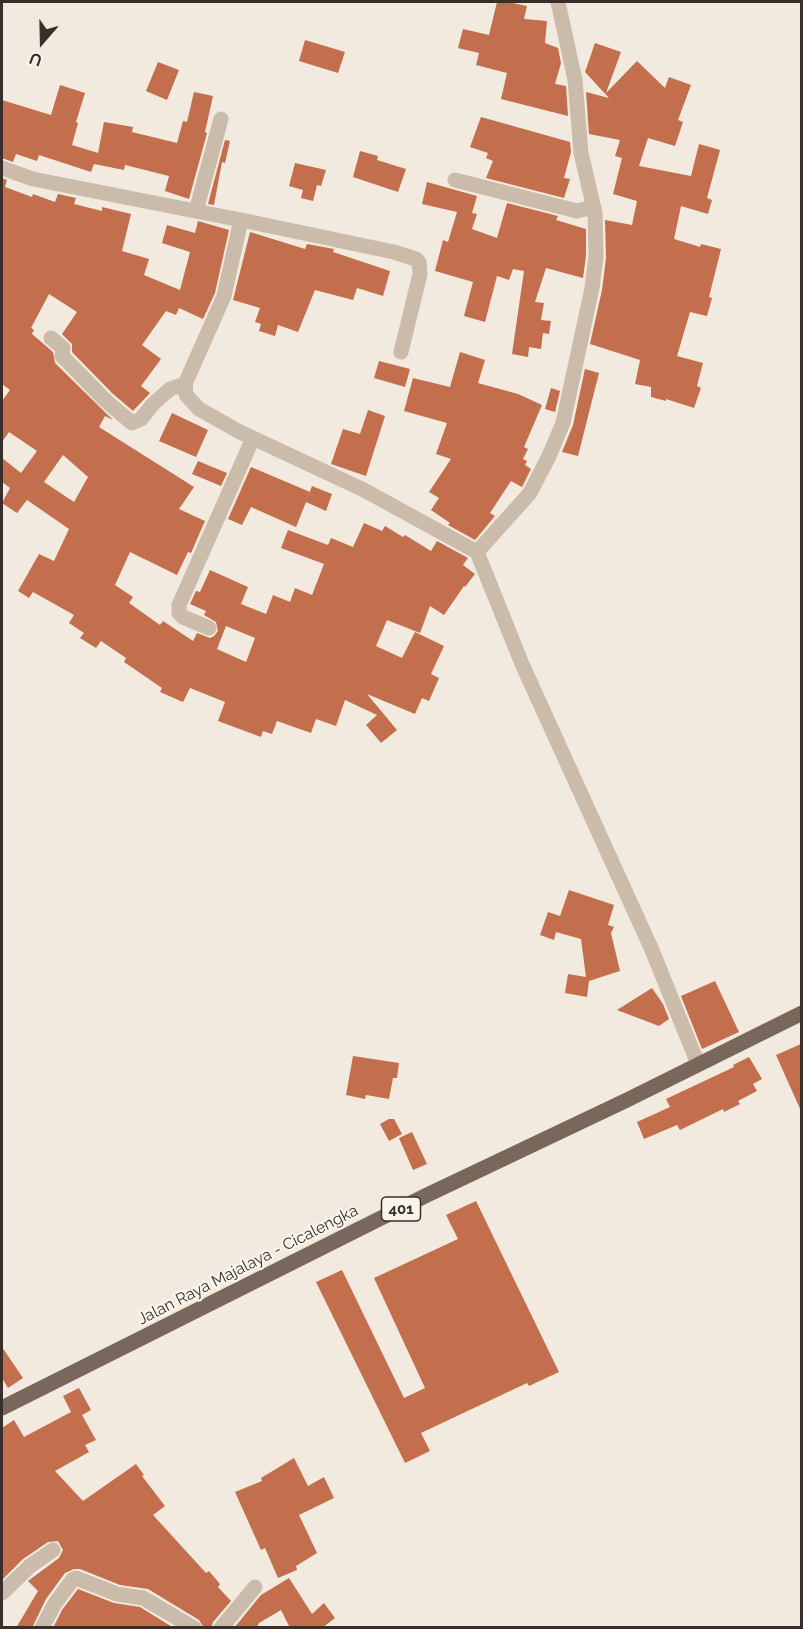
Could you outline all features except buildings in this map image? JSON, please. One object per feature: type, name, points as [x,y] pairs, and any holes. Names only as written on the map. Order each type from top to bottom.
[{"type":"main road","name":"Jalan Raya Majalaya - Cicalengka","points":[[2,1408],[425,1196],[801,1013]]},
{"type":"street","points":[[477,552],[530,493],[563,423],[592,288],[596,257],[594,207],[580,153],[575,80],[558,2]]},
{"type":"street","points":[[196,212],[221,119]]},
{"type":"street","points":[[2,168],[33,178],[394,252],[416,259],[419,262],[420,274],[400,352]]},
{"type":"street","points":[[455,180],[577,211],[594,207]]},
{"type":"street","points":[[241,220],[220,308],[185,384],[189,400],[199,409],[253,438],[364,490],[477,552],[522,664],[652,950],[698,1064]]},
{"type":"street","points":[[51,338],[63,348],[62,356],[105,400],[132,423],[141,419],[170,389],[185,384]]},
{"type":"street","points":[[208,628],[183,616],[178,605],[253,438]]},
{"type":"street","points":[[2,1593],[30,1566],[53,1550]]},
{"type":"street","points":[[42,1628],[54,1605],[76,1578],[117,1594],[143,1598],[194,1628]]},
{"type":"street","points":[[221,1628],[255,1587]]}]
